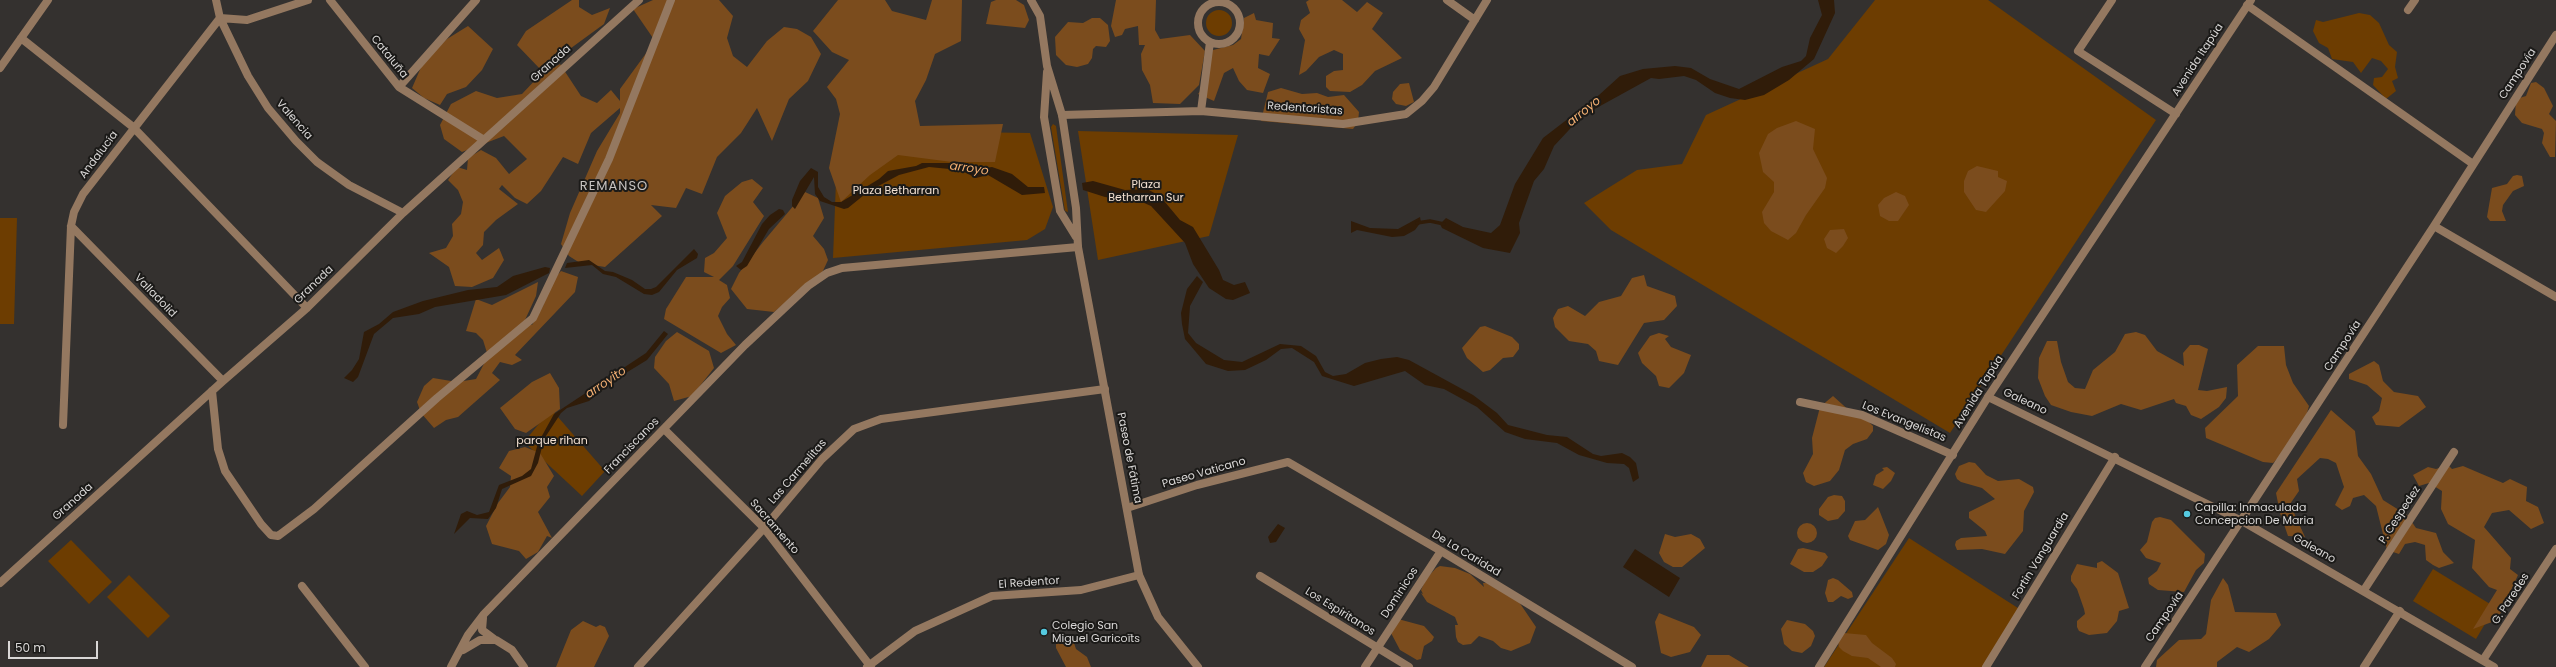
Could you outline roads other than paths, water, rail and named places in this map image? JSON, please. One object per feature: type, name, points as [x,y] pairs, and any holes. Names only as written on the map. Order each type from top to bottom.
[{"type":"street","points":[[0,68],[48,0]]},
{"type":"street","name":"Valencia","points":[[216,0],[220,18],[248,76],[268,108],[296,141],[317,162],[349,185],[403,213]]},
{"type":"street","points":[[220,18],[247,20],[308,0]]},
{"type":"street","name":"Cataluña","points":[[330,0],[399,87],[484,140]]},
{"type":"street","points":[[399,87],[476,0]]},
{"type":"street","name":"Granada","points":[[0,583],[223,381],[307,308],[403,213],[639,0]]},
{"type":"street","points":[[212,391],[218,449],[225,470],[261,524],[271,535],[278,536],[314,508],[438,398],[533,318],[609,159],[671,0]]},
{"type":"street","name":"Paseo de Fátima","points":[[1031,0],[1040,16],[1047,66],[1062,115],[1076,208],[1078,247],[1139,575],[1158,617],[1198,667]]},
{"type":"street","points":[[1447,0],[1475,20]]},
{"type":"street","name":"Redentoristas","points":[[1062,115],[1201,111],[1343,124],[1406,114],[1422,101],[1434,87],[1487,0]]},
{"type":"street","points":[[2112,0],[2078,51],[2176,114]]},
{"type":"street","points":[[2408,10],[2415,0]]},
{"type":"street","points":[[1201,111],[1210,42],[1199,29],[1200,15],[1210,5],[1223,2],[1230,5],[1239,16],[1239,30],[1231,41],[1217,44],[1210,42]]},
{"type":"street","points":[[2249,3],[2474,164]]},
{"type":"street","name":"Avenida Itapúa","points":[[2164,133],[2249,3]]},
{"type":"street","name":"Andalucía","points":[[63,425],[71,226],[74,212],[83,194],[220,18]]},
{"type":"street","name":"Campovía","points":[[2145,667],[2434,226],[2556,35]]},
{"type":"street","points":[[21,38],[134,127],[307,308]]},
{"type":"street","name":"Paseo de Fátima","points":[[1047,66],[1044,117],[1060,211],[1077,237]]},
{"type":"street","name":"Avenida Tapúa","points":[[1819,667],[1953,455],[1988,396],[2164,133]]},
{"type":"street","name":"Valladolid","points":[[71,226],[223,381]]},
{"type":"street","points":[[2434,226],[2556,297]]},
{"type":"street","name":"Franciscanos","points":[[451,667],[468,635],[484,614],[664,429],[808,286],[834,269],[1078,247]]},
{"type":"street","name":"Las Carmelitas","points":[[638,667],[764,528],[822,459],[854,429],[869,422],[993,403],[1104,389]]},
{"type":"street","name":"Galeano","points":[[1988,396],[2115,457],[2242,521],[2364,590],[2494,667]]},
{"type":"street","name":"Los Evangelistas","points":[[1800,402],[1862,415],[1953,455]]},
{"type":"street","name":"Sacramento","points":[[664,429],[764,528],[869,666]]},
{"type":"street","name":"P. Cespedez","points":[[2364,590],[2454,452]]},
{"type":"street","name":"Fortin Vanguardia","points":[[1986,667],[2115,457]]},
{"type":"street","name":"Paseo Vaticano","points":[[1127,508],[1197,485],[1288,462]]},
{"type":"street","name":"De La Caridad","points":[[1288,462],[1441,551],[1632,667]]},
{"type":"street","name":"G. Paredes","points":[[2483,660],[2556,549]]},
{"type":"street","name":"Dominicos","points":[[1365,667],[1441,551]]},
{"type":"street","name":"El Redentor","points":[[869,666],[915,631],[992,596],[1081,590],[1139,575]]},
{"type":"street","name":"Los Espiritanos","points":[[1260,576],[1409,667]]},
{"type":"street","points":[[302,586],[365,667]]},
{"type":"street","points":[[2364,667],[2400,611]]},
{"type":"street","points":[[484,614],[481,626],[482,630],[512,650],[524,667]]},
{"type":"street","points":[[460,652],[480,640],[496,640]]},
{"type":"water","points":[[1818,0],[1834,0],[1835,13],[1814,59],[1789,80],[1764,95],[1745,100],[1730,98],[1715,93],[1696,80],[1684,76],[1659,79],[1651,78],[1582,116],[1554,146],[1544,169],[1534,181],[1519,223],[1520,233],[1510,253],[1483,248],[1442,228],[1440,224],[1446,218],[1463,227],[1491,233],[1500,225],[1515,184],[1543,138],[1599,95],[1620,76],[1643,69],[1675,66],[1691,68],[1710,79],[1739,89],[1782,67],[1801,61],[1806,56],[1810,38],[1822,15]]},
{"type":"water","points":[[922,163],[960,163],[984,168],[992,167],[1012,174],[1028,187],[1044,187],[1045,193],[1022,195],[988,175],[976,178],[960,170],[929,167],[899,175],[869,191],[848,208],[844,209],[820,201],[815,194],[814,177],[795,209],[792,206],[792,200],[800,181],[811,168],[818,172],[818,187],[824,197],[832,202],[841,202],[879,179],[888,171],[916,166]]},
{"type":"water","points":[[1093,181],[1125,190],[1147,189],[1160,196],[1180,220],[1193,227],[1219,270],[1223,280],[1234,285],[1245,282],[1250,293],[1233,300],[1226,299],[1209,288],[1193,264],[1185,243],[1151,206],[1142,202],[1105,197],[1083,190],[1082,183]]},
{"type":"water","points":[[779,209],[783,210],[785,214],[769,229],[747,266],[741,270],[736,266],[742,262],[762,224],[770,215]]},
{"type":"water","points":[[1420,217],[1421,222],[1415,230],[1404,236],[1392,237],[1357,230],[1351,233],[1351,221],[1370,228],[1398,229]]},
{"type":"water","points":[[694,249],[698,254],[697,258],[677,270],[659,292],[652,295],[644,294],[616,277],[603,274],[592,265],[565,268],[567,263],[589,260],[605,271],[613,272],[632,280],[645,289],[651,289],[656,287]]},
{"type":"water","points":[[545,267],[550,268],[549,273],[506,295],[435,307],[419,314],[393,318],[374,334],[358,377],[353,382],[344,378],[352,370],[359,359],[364,332],[379,324],[393,312],[423,301],[468,290],[497,287],[513,276]]},
{"type":"water","points":[[1197,276],[1203,282],[1190,306],[1188,333],[1196,343],[1224,360],[1242,362],[1280,344],[1301,346],[1316,356],[1325,372],[1333,376],[1346,374],[1365,363],[1381,359],[1397,357],[1409,360],[1473,395],[1497,413],[1508,425],[1547,435],[1567,437],[1593,454],[1601,456],[1622,453],[1630,457],[1636,463],[1639,478],[1633,482],[1629,468],[1624,464],[1607,463],[1579,455],[1557,443],[1525,439],[1505,432],[1477,407],[1444,389],[1425,385],[1405,371],[1354,386],[1322,376],[1314,362],[1292,348],[1281,349],[1266,360],[1245,370],[1228,371],[1206,364],[1185,339],[1182,324],[1181,313],[1187,289]]},
{"type":"water","name":"arroyito","points":[[664,331],[668,334],[647,360],[616,379],[589,401],[567,408],[561,413],[544,439],[538,463],[531,476],[502,489],[496,508],[488,519],[470,518],[454,534],[461,514],[467,511],[477,515],[489,512],[499,485],[522,476],[531,469],[538,443],[554,414],[646,353]]},
{"type":"water","points":[[1278,524],[1285,528],[1276,542],[1270,543],[1268,537]]},
{"type":"water","points":[[1635,549],[1680,578],[1669,597],[1623,567]]},
{"type":"waterway","name":"arroyo","points":[[1417,223],[1430,221],[1444,224]]},
{"type":"place","name":"Capilla: Inmaculada Concepcion De Maria","points":[[2187,514]]},
{"type":"place","name":"Colegio San Miguel Garicoïts","points":[[1044,632]]},
{"type":"district","name":"REMANSO","points":[[614,187]]},
{"type":"park label","name":"Plaza Betharran","points":[[896,191]]},
{"type":"park label","name":"Plaza Betharran Sur","points":[[1146,191]]},
{"type":"park label","name":"parque rihan","points":[[552,441]]}]
